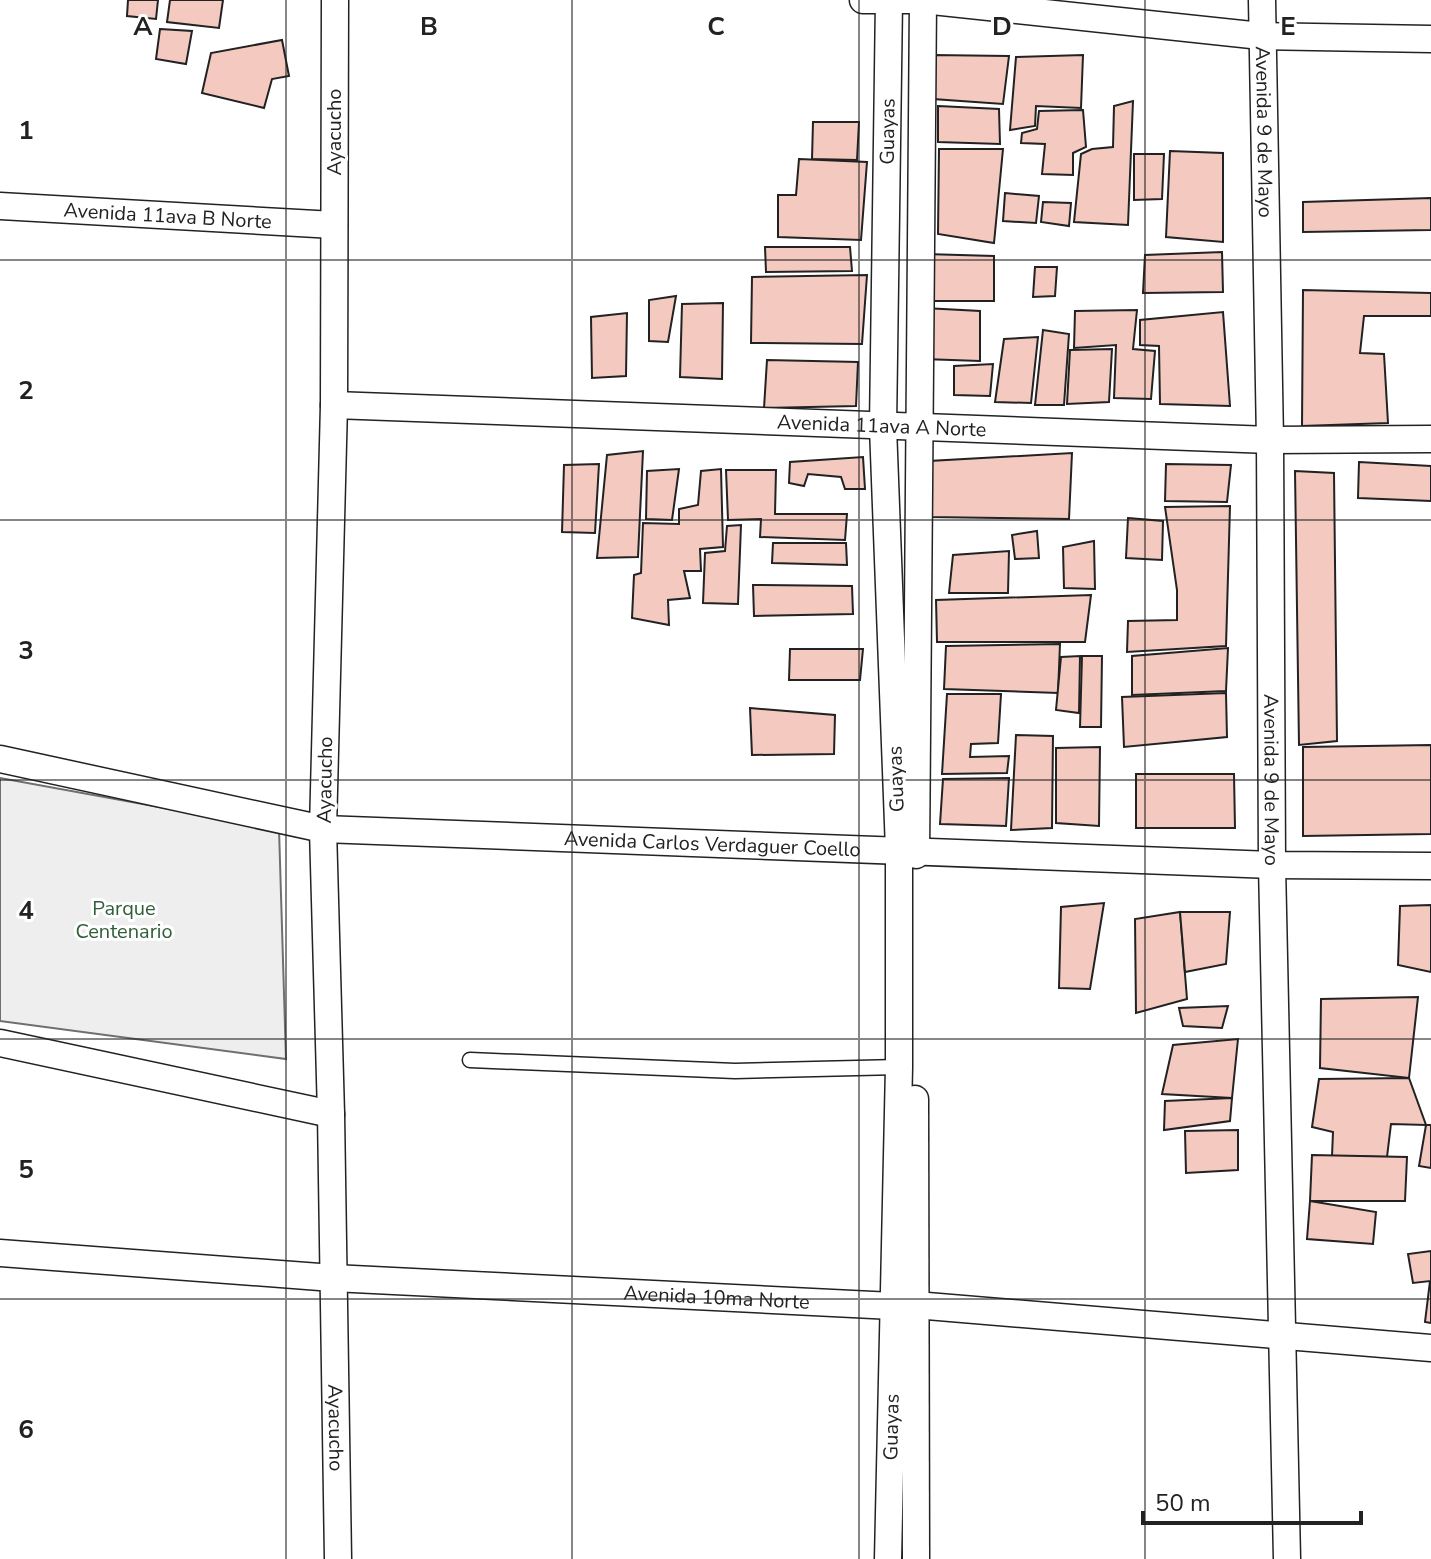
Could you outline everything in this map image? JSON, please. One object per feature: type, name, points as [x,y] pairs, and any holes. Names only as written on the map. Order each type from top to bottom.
[{"type":"street","name":"Ayacucho","points":[[335,0],[334,405],[323,829],[338,1559]]},
{"type":"street","points":[[863,0],[923,0],[1261,36],[1431,39]]},
{"type":"street","name":"Guayas","points":[[888,1559],[904,1306],[907,850],[883,427],[889,0]]},
{"type":"street","name":"Guayas","points":[[916,1559],[904,1306],[899,1067],[920,428],[923,0]]},
{"type":"street","name":"Avenida 9 de Mayo","points":[[1262,0],[1270,440],[1272,865],[1287,1559]]},
{"type":"street","name":"Avenida 11ava B Norte","points":[[0,206],[334,225]]},
{"type":"street","name":"Avenida 11ava A Norte","points":[[334,405],[1270,440],[1431,439]]},
{"type":"street","name":"Avenida Carlos Verdaguer Coello","points":[[0,759],[323,829],[1272,865],[1431,866]]},
{"type":"street","points":[[0,1043],[331,1114]]},
{"type":"street","name":"Avenida 10ma Norte","points":[[0,1253],[333,1278],[904,1306],[1431,1348]]},
{"type":"lane","points":[[470,1060],[735,1071],[899,1067]]},
{"type":"green space","name":"Parque Centenario","points":[[0,778],[279,829],[286,1059],[0,1021]]},
{"type":"building","points":[[128,0],[158,0],[156,19],[127,16]]},
{"type":"building","points":[[170,0],[223,0],[219,28],[167,22]]},
{"type":"building","points":[[160,29],[192,31],[186,64],[156,59]]},
{"type":"building","points":[[282,40],[289,76],[272,79],[264,108],[202,93],[211,53]]},
{"type":"building","points":[[932,55],[1009,56],[1003,104],[933,99]]},
{"type":"building","points":[[1083,55],[1081,108],[1036,106],[1035,126],[1010,130],[1016,57]]},
{"type":"building","points":[[1133,101],[1128,225],[1074,222],[1081,154],[1092,149],[1113,147],[1114,106]]},
{"type":"building","points":[[938,106],[999,109],[1000,144],[938,142]]},
{"type":"building","points":[[1083,110],[1086,147],[1073,153],[1073,175],[1042,174],[1045,144],[1021,143],[1022,133],[1037,129],[1039,111]]},
{"type":"building","points":[[813,122],[859,122],[857,160],[812,159]]},
{"type":"building","points":[[939,149],[1003,149],[994,243],[938,234]]},
{"type":"building","points":[[1170,151],[1223,153],[1223,242],[1166,237]]},
{"type":"building","points":[[1134,154],[1164,154],[1162,199],[1134,200]]},
{"type":"building","points":[[799,159],[867,162],[861,240],[778,237],[778,195],[796,195]]},
{"type":"building","points":[[1005,193],[1039,196],[1036,223],[1003,221]]},
{"type":"building","points":[[1431,198],[1431,230],[1303,232],[1303,202]]},
{"type":"building","points":[[1043,202],[1071,203],[1069,226],[1041,222]]},
{"type":"building","points":[[765,247],[850,247],[852,271],[766,272]]},
{"type":"building","points":[[1222,252],[1223,292],[1143,293],[1145,255]]},
{"type":"building","points":[[925,254],[994,256],[994,301],[927,301]]},
{"type":"building","points":[[1035,267],[1057,267],[1055,296],[1033,297]]},
{"type":"building","points":[[867,275],[862,344],[751,343],[752,277]]},
{"type":"building","points":[[1303,290],[1431,293],[1431,316],[1364,316],[1360,353],[1384,354],[1388,423],[1302,426]]},
{"type":"building","points":[[676,296],[668,342],[649,341],[649,300]]},
{"type":"building","points":[[723,303],[722,379],[680,377],[682,304]]},
{"type":"building","points":[[924,308],[980,311],[980,361],[923,359]]},
{"type":"building","points":[[1137,310],[1133,349],[1155,351],[1151,399],[1114,398],[1116,345],[1074,348],[1075,311]]},
{"type":"building","points":[[1223,312],[1230,406],[1160,404],[1159,346],[1140,345],[1140,320]]},
{"type":"building","points":[[627,313],[626,376],[592,378],[591,317]]},
{"type":"building","points":[[1043,330],[1069,334],[1064,405],[1035,405]]},
{"type":"building","points":[[1038,337],[1031,403],[995,402],[1004,339]]},
{"type":"building","points":[[1112,349],[1109,402],[1067,404],[1070,350]]},
{"type":"building","points":[[767,360],[858,362],[856,406],[764,408]]},
{"type":"building","points":[[993,364],[990,396],[954,395],[954,366]]},
{"type":"building","points":[[643,451],[638,557],[597,558],[607,455]]},
{"type":"building","points":[[1072,453],[1069,519],[928,517],[929,461]]},
{"type":"building","points":[[863,457],[865,489],[845,489],[841,477],[808,474],[804,486],[789,483],[790,462]]},
{"type":"building","points":[[1359,462],[1431,466],[1431,501],[1358,498]]},
{"type":"building","points":[[599,464],[595,533],[562,532],[564,465]]},
{"type":"building","points":[[1166,464],[1231,465],[1227,502],[1165,501]]},
{"type":"building","points":[[679,469],[672,520],[646,519],[647,471]]},
{"type":"building","points":[[721,469],[723,547],[700,549],[701,571],[684,571],[690,598],[668,600],[669,625],[632,618],[634,575],[641,573],[643,523],[679,524],[679,509],[698,505],[701,471]]},
{"type":"building","points":[[726,470],[776,470],[775,514],[847,514],[845,540],[760,537],[761,519],[728,520]]},
{"type":"building","points":[[1295,471],[1334,473],[1337,741],[1299,745]]},
{"type":"building","points":[[1230,506],[1226,646],[1127,652],[1128,621],[1177,620],[1177,590],[1165,507]]},
{"type":"building","points":[[1128,518],[1163,521],[1162,560],[1126,558]]},
{"type":"building","points":[[741,525],[738,604],[703,603],[705,553],[725,551],[727,526]]},
{"type":"building","points":[[1037,531],[1039,558],[1015,559],[1012,535]]},
{"type":"building","points":[[1094,541],[1095,589],[1064,588],[1063,547]]},
{"type":"building","points":[[773,543],[846,543],[847,565],[772,563]]},
{"type":"building","points":[[1009,551],[1008,593],[949,593],[953,555]]},
{"type":"building","points":[[753,585],[852,586],[853,614],[754,616]]},
{"type":"building","points":[[1091,595],[1085,642],[937,642],[936,600]]},
{"type":"building","points":[[1060,644],[1058,693],[944,689],[946,646]]},
{"type":"building","points":[[1228,648],[1226,691],[1132,695],[1132,656]]},
{"type":"building","points":[[790,649],[863,649],[860,680],[789,680]]},
{"type":"building","points":[[1080,656],[1079,713],[1056,710],[1061,657]]},
{"type":"building","points":[[1082,656],[1102,656],[1101,727],[1080,727]]},
{"type":"building","points":[[1226,693],[1227,737],[1124,747],[1122,697]]},
{"type":"building","points":[[947,694],[1001,694],[998,743],[971,744],[970,757],[1009,756],[1007,773],[942,774]]},
{"type":"building","points":[[750,708],[835,715],[834,754],[752,755]]},
{"type":"building","points":[[1016,735],[1053,736],[1052,828],[1011,830]]},
{"type":"building","points":[[1431,745],[1431,834],[1303,836],[1303,747]]},
{"type":"building","points":[[1100,747],[1099,826],[1056,823],[1056,748]]},
{"type":"building","points":[[1136,774],[1234,774],[1235,828],[1136,828]]},
{"type":"building","points":[[1009,778],[1006,826],[940,824],[943,779]]},
{"type":"building","points":[[1104,903],[1090,989],[1059,988],[1061,907]]},
{"type":"building","points":[[1431,905],[1431,972],[1398,965],[1400,906]]},
{"type":"building","points":[[1180,912],[1187,999],[1136,1013],[1135,919]]},
{"type":"building","points":[[1180,912],[1230,912],[1226,964],[1185,972]]},
{"type":"building","points":[[1418,997],[1409,1078],[1320,1068],[1321,999]]},
{"type":"building","points":[[1228,1006],[1222,1028],[1183,1026],[1179,1008]]},
{"type":"building","points":[[1238,1039],[1232,1098],[1162,1094],[1173,1045]]},
{"type":"building","points":[[1409,1078],[1426,1125],[1391,1124],[1387,1157],[1332,1156],[1333,1132],[1312,1127],[1319,1079]]},
{"type":"building","points":[[1232,1098],[1230,1121],[1164,1130],[1165,1101]]},
{"type":"building","points":[[1426,1125],[1431,1125],[1431,1168],[1419,1166]]},
{"type":"building","points":[[1238,1130],[1238,1170],[1186,1173],[1185,1131]]},
{"type":"building","points":[[1312,1155],[1407,1157],[1405,1201],[1310,1201]]},
{"type":"building","points":[[1310,1201],[1376,1212],[1373,1244],[1307,1239]]},
{"type":"building","points":[[1431,1251],[1431,1323],[1425,1322],[1430,1281],[1413,1283],[1408,1254]]}]
